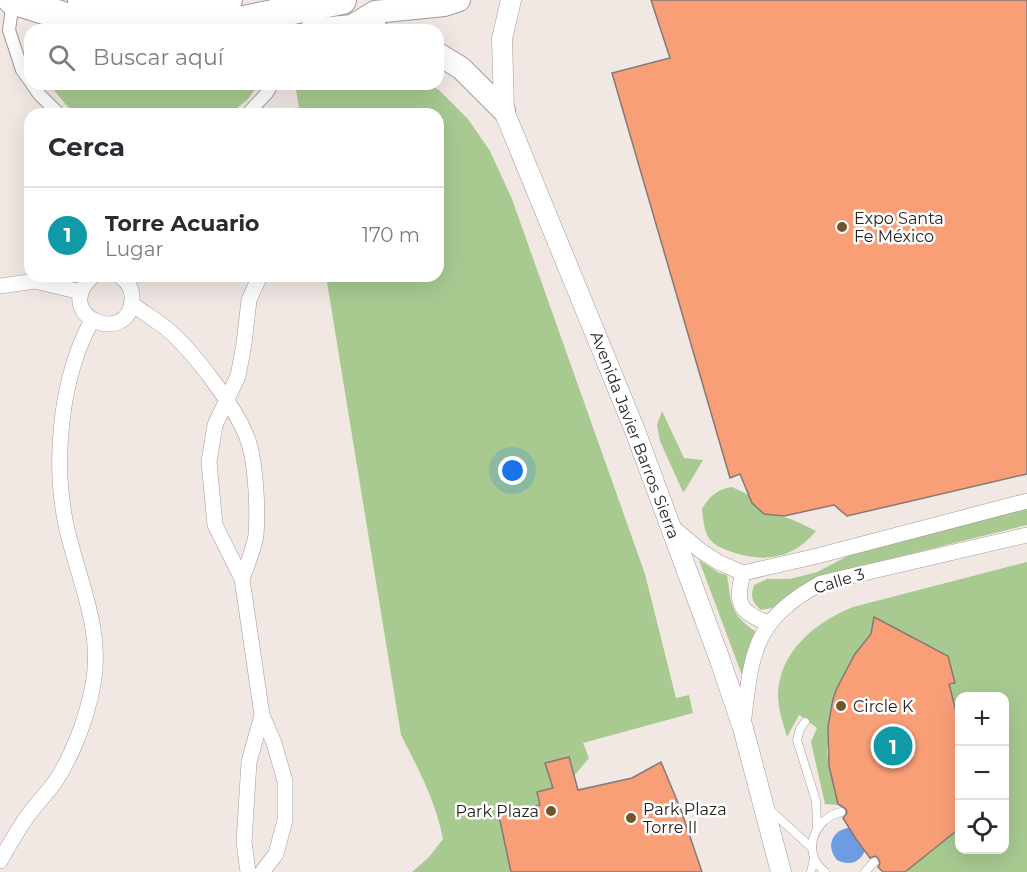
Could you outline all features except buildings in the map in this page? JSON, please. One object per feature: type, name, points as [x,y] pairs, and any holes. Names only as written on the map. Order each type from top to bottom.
[{"type":"highway","points":[[13,0],[89,24]]},
{"type":"highway","points":[[82,0],[141,10],[175,8],[228,0]]},
{"type":"highway","points":[[249,24],[302,21],[342,0]]},
{"type":"main road","points":[[13,0],[51,24]]},
{"type":"main road","points":[[355,24],[375,12],[444,5],[459,0]]},
{"type":"main road","points":[[302,21],[332,24]]},
{"type":"main road","points":[[444,58],[461,68],[504,111]]},
{"type":"street","points":[[13,0],[9,30],[24,73]]},
{"type":"street","name":"Avenida Javier Barros Sierra","points":[[511,0],[502,39],[504,111],[634,428],[720,660],[743,728],[781,872]]},
{"type":"street","points":[[36,90],[53,108]]},
{"type":"street","points":[[253,108],[269,90]]},
{"type":"street","points":[[0,286],[28,282]]},
{"type":"street","points":[[39,282],[81,292]]},
{"type":"street","points":[[86,282],[81,292],[80,303],[84,313],[101,324],[111,324],[128,313],[132,304],[132,294],[126,282]]},
{"type":"street","points":[[257,282],[249,300],[238,376],[215,425],[209,462],[214,525],[242,579],[262,715],[274,743],[285,781],[285,820],[276,854],[262,872]]},
{"type":"street","points":[[132,304],[165,328],[190,352],[226,402],[249,444],[256,493],[256,537],[242,579]]},
{"type":"street","points":[[0,861],[28,815],[55,783],[73,752],[93,686],[96,657],[95,633],[83,580],[65,520],[60,475],[61,428],[72,367],[82,337],[92,320]]},
{"type":"street","name":"Calle 3","points":[[743,573],[1027,501]]},
{"type":"street","points":[[671,526],[710,557],[743,573],[739,587],[741,606],[747,613],[768,623]]},
{"type":"street","name":"Calle 3","points":[[743,728],[750,667],[759,641],[768,623],[801,594],[821,583],[1027,535]]},
{"type":"street","points":[[248,872],[244,842],[249,762],[262,715]]},
{"type":"lane","points":[[805,722],[797,740],[816,801],[817,827]]},
{"type":"lane","points":[[763,803],[812,848]]},
{"type":"lane","points":[[811,872],[814,859],[813,837],[817,827],[825,819],[841,812]]},
{"type":"lane","points":[[814,859],[823,871]]},
{"type":"lane","points":[[865,872],[874,862]]},
{"type":"green space","points":[[54,90],[255,90],[237,108],[70,108]]},
{"type":"green space","points":[[296,90],[439,90],[468,119],[490,151],[512,199],[645,574],[676,698],[689,695],[693,713],[583,743],[589,758],[574,776],[569,757],[546,763],[553,788],[537,792],[540,805],[499,816],[511,872],[412,872],[429,857],[443,839],[431,799],[401,735],[327,282],[444,282],[444,108],[299,108]]},
{"type":"green space","points":[[662,411],[684,458],[703,460],[684,492],[660,441],[657,425]]},
{"type":"green space","points":[[732,487],[749,495],[756,507],[763,512],[792,520],[816,531],[798,548],[767,558],[744,555],[718,546],[708,537],[702,509],[714,494]]},
{"type":"green space","points":[[1027,508],[1027,525],[821,576],[801,586],[772,608],[761,610],[753,599],[754,585],[767,579],[790,579],[817,572],[861,549]]},
{"type":"green space","points":[[699,560],[719,573],[727,575],[736,614],[756,632],[746,656],[743,678]]},
{"type":"green space","points":[[1027,562],[1027,872],[905,872],[955,831],[955,854],[1009,854],[1009,692],[955,692],[955,710],[949,684],[955,682],[948,655],[874,617],[871,634],[855,654],[837,688],[830,714],[827,753],[838,805],[825,804],[811,742],[817,728],[799,715],[787,737],[779,706],[780,679],[792,652],[802,640],[826,621],[853,607]]},
{"type":"water","points":[[847,828],[852,828],[865,850],[860,858],[850,863],[837,860],[831,845],[834,836]]},
{"type":"place","name":"Expo Santa Fe México","points":[[842,227]]},
{"type":"place","name":"Circle K","points":[[841,706]]},
{"type":"place","name":"Torre Acuario","points":[[893,746]]},
{"type":"place","name":"Park Plaza","points":[[551,811]]},
{"type":"place","name":"Park Plaza Torre II","points":[[631,818]]}]
